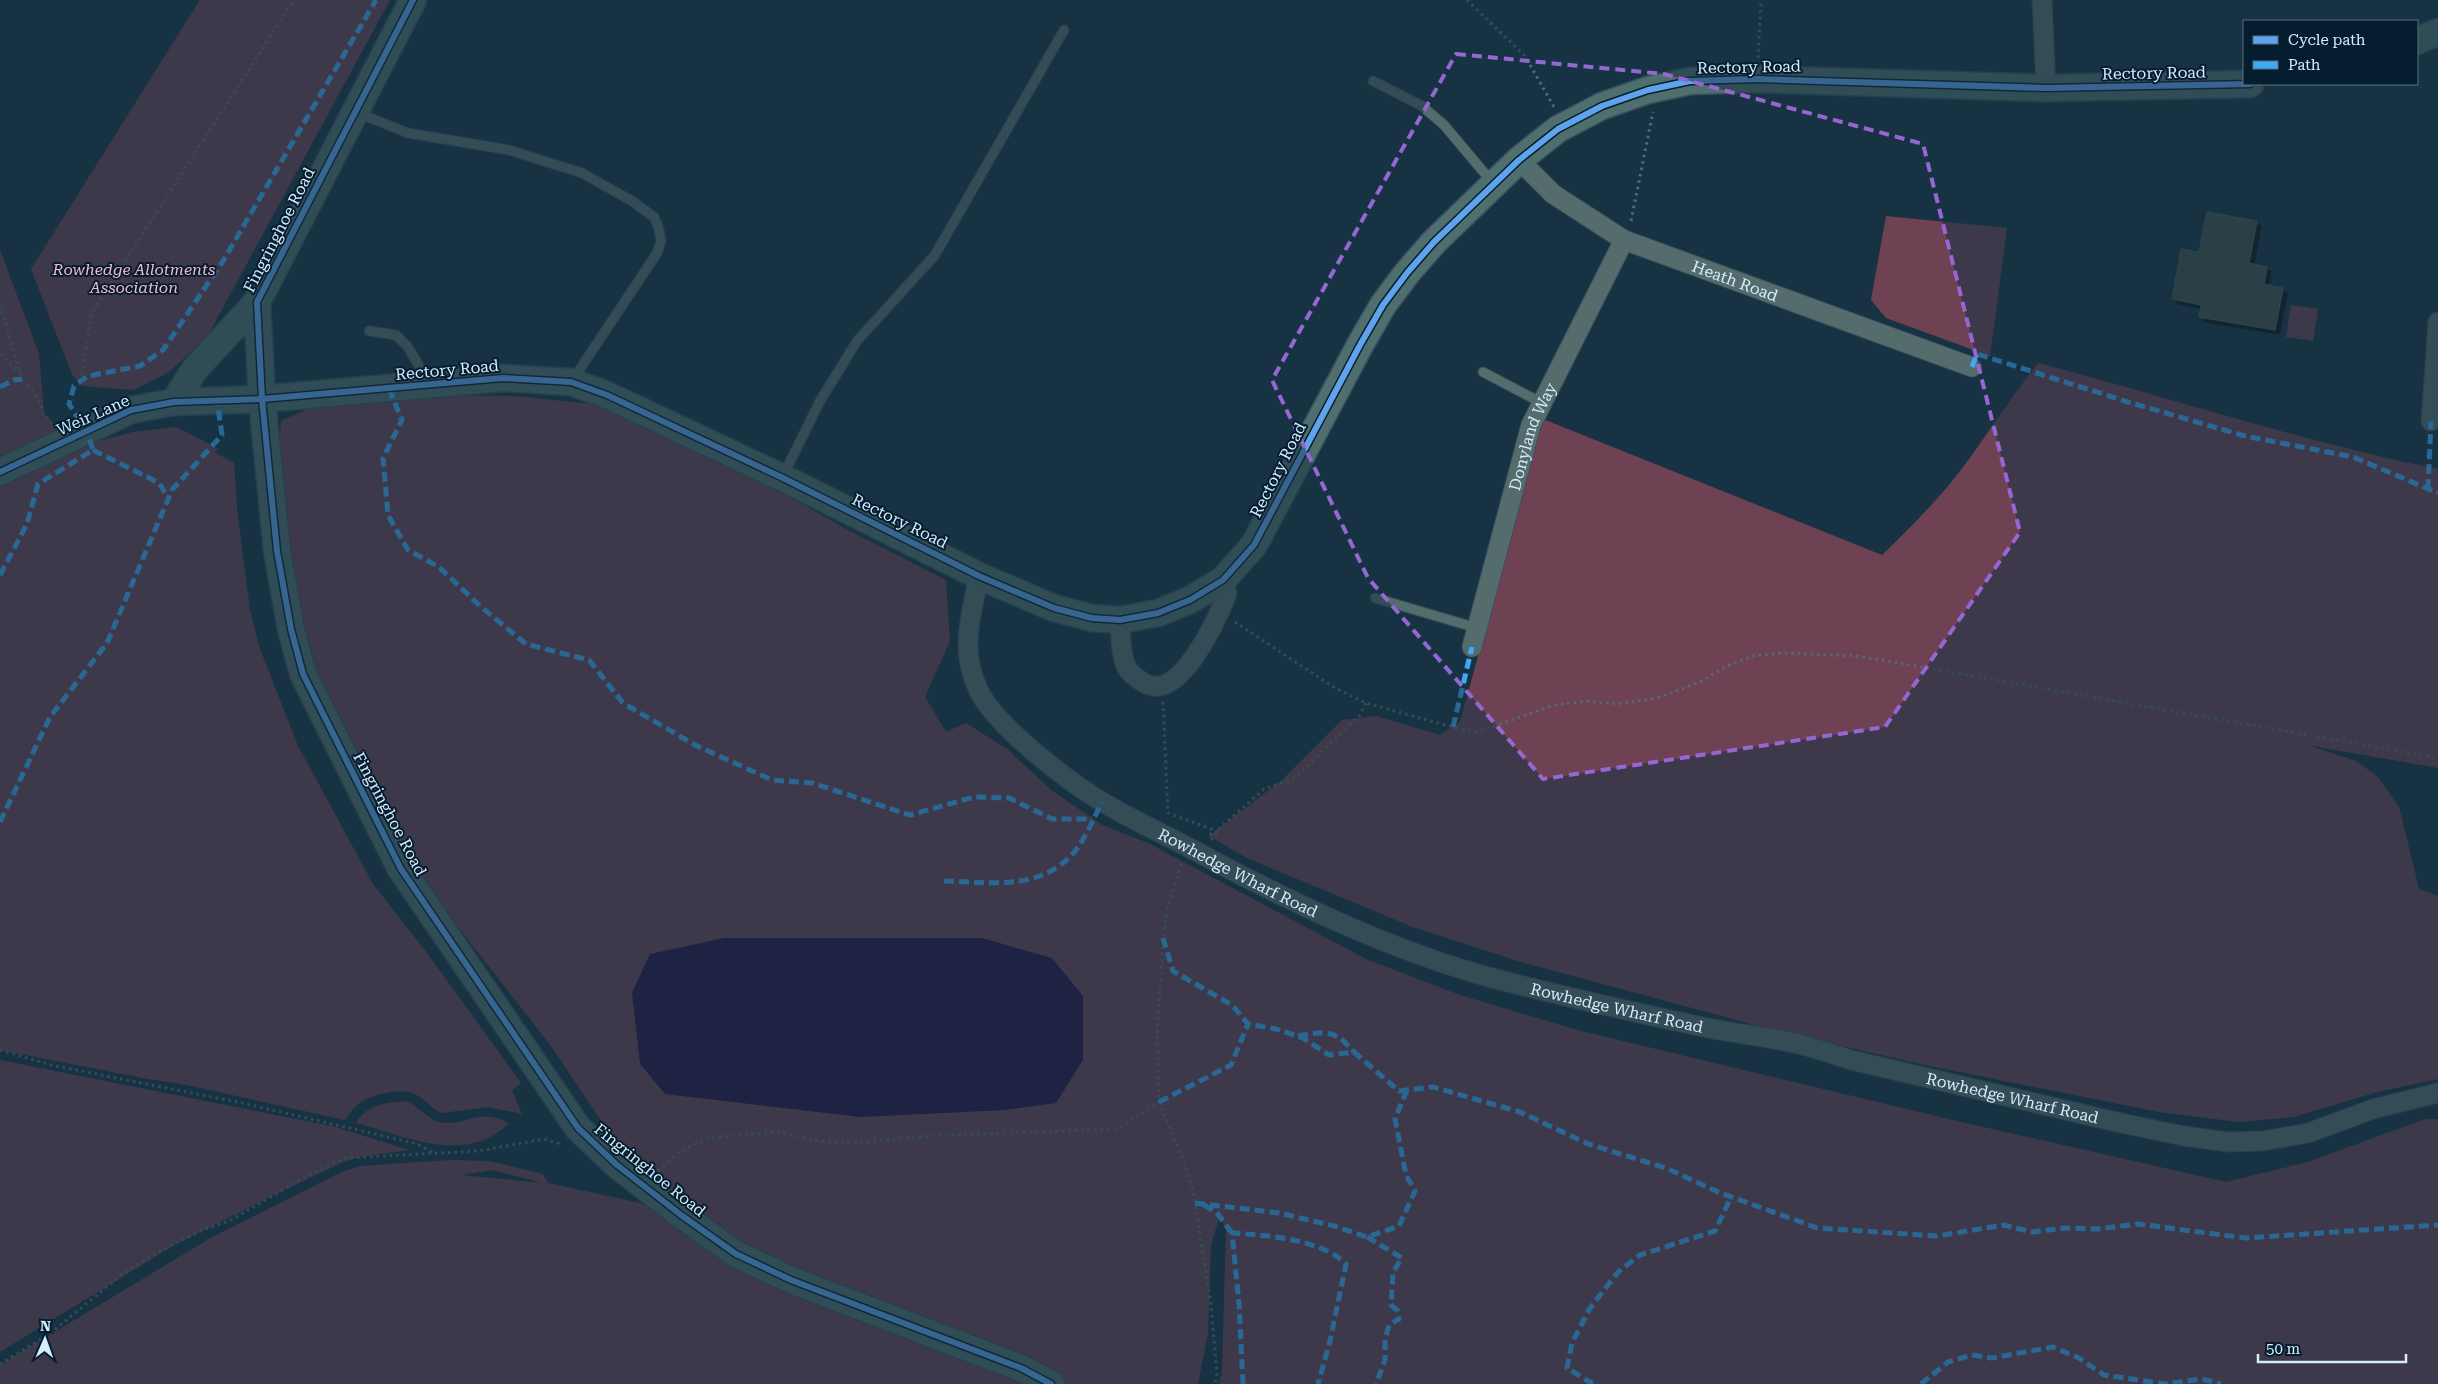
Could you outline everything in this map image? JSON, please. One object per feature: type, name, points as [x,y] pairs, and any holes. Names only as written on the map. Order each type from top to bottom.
[{"type":"street","name":"Fingringhoe Road","points":[[413,0],[257,302],[262,398],[277,551],[303,674],[401,868],[578,1128],[644,1186],[681,1215],[744,1257],[791,1280],[1021,1368],[1051,1384]]},
{"type":"street","points":[[2042,0],[2046,88]]},
{"type":"street","points":[[2418,41],[2438,32]]},
{"type":"street","name":"Rectory Road","points":[[262,398],[431,386],[503,378],[571,382],[607,394],[783,478],[979,576],[1054,608],[1092,618],[1120,620],[1166,610],[1190,600],[1223,580],[1254,545],[1332,395],[1383,305],[1434,242],[1519,160],[1565,126],[1602,106],[1659,87],[1690,81],[1757,79],[2046,88],[2243,84]]},
{"type":"street","name":"Heath Road","points":[[1519,160],[1553,194],[1625,240],[1972,367]]},
{"type":"street","name":"Donyland Way","points":[[1472,647],[1531,426],[1625,240]]},
{"type":"street","points":[[174,402],[195,369],[257,302]]},
{"type":"street","points":[[2431,421],[2438,322]]},
{"type":"street","name":"Weir Lane","points":[[0,472],[132,410],[174,402],[262,398]]},
{"type":"street","name":"Rowhedge Wharf Road","points":[[979,576],[970,621],[967,657],[977,690],[998,718],[1023,743],[1102,802],[1299,904],[1409,950],[1493,978],[1700,1026],[1799,1044],[1851,1060],[2184,1136],[2244,1143],[2308,1133],[2372,1109],[2438,1093]]},
{"type":"street","points":[[1120,620],[1126,667],[1138,680],[1150,686],[1162,684],[1175,678],[1195,657],[1228,594],[1223,580]]},
{"type":"lane","points":[[783,478],[820,401],[852,348],[935,255],[1064,30]]},
{"type":"lane","points":[[1373,81],[1422,106],[1444,125],[1494,184]]},
{"type":"lane","points":[[355,112],[408,133],[509,150],[582,173],[632,201],[654,217],[660,228],[661,241],[657,253],[571,382]]},
{"type":"lane","points":[[369,331],[396,335],[408,347],[431,386]]},
{"type":"lane","points":[[1483,372],[1542,403]]},
{"type":"lane","points":[[1375,598],[1477,628]]},
{"type":"path","points":[[81,381],[91,314],[294,0]]},
{"type":"path","points":[[1467,0],[1525,56],[1565,126]]},
{"type":"path","points":[[1757,79],[1760,0]]},
{"type":"path","points":[[1625,240],[1659,87]]},
{"type":"path","points":[[0,305],[22,379],[32,389],[41,404],[42,412],[60,435],[56,446]]},
{"type":"path","points":[[0,354],[21,374]]},
{"type":"path","points":[[1220,612],[1335,688],[1366,703],[1460,730],[1477,732],[1554,705],[1587,701],[1616,704],[1657,698],[1700,682],[1725,667],[1752,656],[1782,653],[1856,656],[2438,758]]},
{"type":"path","points":[[1162,684],[1168,813],[1217,832]]},
{"type":"path","points":[[1215,1384],[1217,1374],[1211,1305],[1193,1191],[1175,1137],[1159,1102],[1157,1034],[1163,944],[1168,910],[1193,850],[1217,832],[1264,789],[1296,778],[1360,715],[1366,703]]},
{"type":"path","points":[[1193,850],[1217,832]]},
{"type":"path","points":[[0,1050],[51,1065],[242,1103],[418,1144],[435,1154]]},
{"type":"path","points":[[644,1186],[661,1166],[680,1151],[708,1138],[776,1132],[825,1142],[867,1142],[928,1136],[1108,1129],[1117,1128],[1159,1102]]},
{"type":"path","points":[[0,1364],[48,1335],[124,1273],[164,1249],[205,1229],[229,1221],[320,1169],[345,1158],[387,1154],[478,1152],[544,1139],[560,1143],[567,1148]]},
{"type":"highlighted area","points":[[1456,54],[1664,74],[1923,144],[2020,532],[1885,727],[1543,779],[1368,578],[1272,380]]},
{"type":"green space","name":"Rowhedge Allotments Association","points":[[200,0],[390,0],[207,337],[169,372],[133,390],[82,386],[72,374],[31,269]]},
{"type":"green space","points":[[1886,216],[2007,228],[1990,356],[1886,318],[1871,300]]},
{"type":"green space","points":[[0,250],[39,354],[44,413],[74,448],[133,432],[176,427],[219,449],[214,452],[234,463],[237,509],[250,610],[260,649],[298,746],[373,884],[430,957],[521,1083],[512,1090],[522,1114],[489,1107],[441,1113],[416,1095],[399,1091],[383,1093],[362,1101],[353,1108],[345,1120],[182,1084],[0,1050]]},
{"type":"green space","points":[[2291,305],[2318,309],[2313,341],[2286,337]]},
{"type":"green space","points":[[2038,363],[2287,433],[2438,469],[2438,768],[2307,745],[2356,761],[2378,777],[2399,807],[2419,889],[2438,896],[2438,1079],[2377,1092],[2294,1117],[2239,1122],[2159,1112],[1925,1065],[1785,1033],[1521,962],[1413,927],[1249,859],[1209,836],[1282,780],[1342,720],[1376,716],[1440,735],[1460,722],[1543,419],[1882,555],[1917,521],[1949,485]]},
{"type":"green space","points":[[338,395],[515,396],[601,405],[721,458],[846,529],[946,580],[950,641],[925,697],[946,732],[966,723],[1007,749],[1051,790],[1102,825],[1148,843],[1368,960],[1460,995],[1577,1030],[1961,1122],[2226,1182],[2308,1162],[2425,1119],[2438,1119],[2438,1384],[1219,1384],[1222,1370],[1226,1230],[1220,1215],[1211,1244],[1208,1332],[1198,1384],[0,1384],[0,1365],[209,1239],[342,1172],[361,1166],[450,1160],[489,1161],[543,1174],[548,1183],[691,1214],[630,1164],[551,1046],[420,878],[348,751],[293,621],[274,518],[281,421]],"holes":[[[1056,1103],[1003,1110],[860,1117]],[[493,1170],[543,1183],[460,1175]]]},
{"type":"green space","points":[[0,1060],[336,1127],[409,1150],[359,1157],[341,1163],[272,1196],[174,1245],[0,1352]]},
{"type":"green space","points":[[405,1101],[439,1122],[448,1123],[488,1117],[498,1118],[509,1123],[492,1136],[474,1143],[455,1145],[415,1140],[356,1123],[365,1112],[377,1106]]},
{"type":"shaded area","points":[[724,938],[982,938],[1052,958],[1083,996],[1083,1060],[1056,1103],[1003,1110],[860,1117],[665,1094],[640,1064],[632,993],[650,954]]},
{"type":"building","points":[[2207,212],[2257,221],[2249,263],[2267,267],[2264,284],[2283,288],[2275,330],[2199,317],[2201,305],[2172,299],[2181,249],[2199,252]]},
{"type":"marked path","points":[[0,575],[27,524],[38,484],[93,450],[87,432],[69,404],[74,386],[88,376],[140,366],[163,350],[223,261],[376,0]]},
{"type":"marked path","points":[[1972,367],[1977,354],[2128,402],[2245,436],[2353,457],[2438,493]]},
{"type":"marked path","points":[[0,387],[14,380],[22,379]]},
{"type":"marked path","points":[[389,389],[402,420],[383,458],[388,515],[408,550],[439,567],[480,606],[526,644],[589,660],[623,703],[695,745],[772,780],[812,783],[910,815],[974,797],[1009,798],[1052,819],[1092,819]]},
{"type":"marked path","points":[[0,822],[50,717],[107,643],[172,490],[222,435],[217,400]]},
{"type":"marked path","points":[[2428,489],[2431,421]]},
{"type":"marked path","points":[[93,450],[159,483],[169,499]]},
{"type":"marked path","points":[[1453,727],[1472,647]]},
{"type":"marked path","points":[[944,881],[994,883],[1025,880],[1041,876],[1055,869],[1069,858],[1079,846],[1102,802]]},
{"type":"marked path","points":[[1163,938],[1173,971],[1232,1005],[1248,1024],[1276,1029],[1303,1038],[1329,1055],[1354,1052],[1399,1091],[1433,1087],[1520,1112],[1588,1144],[1666,1168],[1718,1192],[1817,1228],[1937,1236],[2004,1225],[2032,1232],[2065,1228],[2097,1229],[2138,1224],[2246,1238],[2438,1225]]},
{"type":"marked path","points":[[1159,1102],[1231,1065],[1248,1024]]},
{"type":"marked path","points":[[1298,1036],[1315,1033],[1329,1034],[1341,1039],[1354,1052]]},
{"type":"marked path","points":[[1195,1203],[1279,1213],[1334,1226],[1367,1237],[1399,1226],[1415,1191],[1406,1175],[1395,1119],[1407,1090]]},
{"type":"marked path","points":[[1593,1384],[1567,1368],[1572,1343],[1590,1308],[1618,1272],[1640,1255],[1715,1231],[1731,1197]]},
{"type":"marked path","points":[[1204,1205],[1217,1213],[1232,1233]]},
{"type":"marked path","points":[[1243,1384],[1239,1303],[1232,1233],[1276,1237],[1308,1244],[1322,1249],[1346,1264],[1330,1341],[1318,1384]]},
{"type":"marked path","points":[[1367,1237],[1402,1258],[1393,1272],[1391,1305],[1398,1311],[1399,1319],[1389,1325],[1385,1340],[1385,1360],[1376,1384]]},
{"type":"marked path","points":[[1921,1384],[1948,1362],[1972,1355],[1992,1358],[2053,1347],[2079,1358],[2104,1375],[2165,1384],[2202,1379],[2221,1384]]},
{"type":"cycle path","points":[[413,0],[257,302],[262,399],[277,551],[291,629],[303,674],[401,869],[578,1128],[617,1165],[681,1215],[736,1254],[791,1280],[1021,1368],[1051,1384]]},
{"type":"cycle path","points":[[0,472],[131,410],[174,402],[262,399],[503,378],[571,382],[607,395],[783,478],[979,576],[1054,608],[1092,618],[1120,620],[1158,613],[1190,600],[1223,580],[1254,545],[1360,345],[1383,305],[1407,273],[1434,242],[1519,160],[1558,129],[1602,106],[1648,90],[1690,81],[1757,79],[2046,88],[2243,84]]}]
